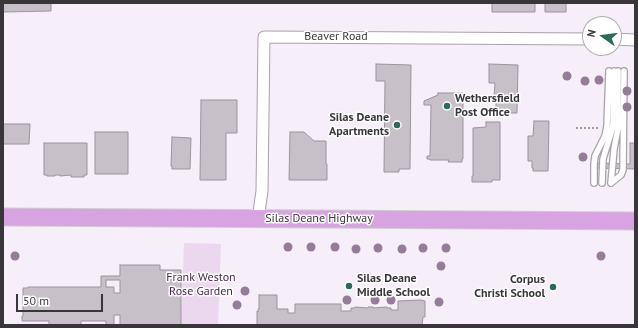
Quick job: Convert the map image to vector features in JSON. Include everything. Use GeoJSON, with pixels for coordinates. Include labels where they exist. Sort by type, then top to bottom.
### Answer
{"type":"FeatureCollection","features":[{"type":"Feature","properties":{"kind":"main road","name":"Silas Deane Highway"},"geometry":{"type":"LineString","coordinates":[[3,217],[635,222]]}},
{"type":"Feature","properties":{"kind":"street","name":"Beaver Road"},"geometry":{"type":"LineString","coordinates":[[258,219],[262,191],[264,37],[582,39]]}},
{"type":"Feature","properties":{"kind":"street"},"geometry":{"type":"LineString","coordinates":[[622,39],[635,40]]}},
{"type":"Feature","properties":{"kind":"lane"},"geometry":{"type":"LineString","coordinates":[[616,71],[623,170],[621,174],[611,183],[618,128],[616,71]]}},
{"type":"Feature","properties":{"kind":"lane"},"geometry":{"type":"LineString","coordinates":[[602,183],[603,160],[613,125],[616,71]]}},
{"type":"Feature","properties":{"kind":"lane"},"geometry":{"type":"LineString","coordinates":[[594,183],[595,156],[605,136],[607,128],[616,71]]}},
{"type":"Feature","properties":{"kind":"green space","name":"Frank Weston Rose Garden"},"geometry":{"type":"Polygon","coordinates":[[[184,243],[221,244],[218,325],[181,325],[184,243]]]}},
{"type":"Feature","properties":{"kind":"building"},"geometry":{"type":"Polygon","coordinates":[[[3,3],[51,3],[51,11],[3,12],[3,3]]]}},
{"type":"Feature","properties":{"kind":"building"},"geometry":{"type":"Polygon","coordinates":[[[492,3],[535,3],[535,12],[492,12],[492,3]]]}},
{"type":"Feature","properties":{"kind":"building"},"geometry":{"type":"Polygon","coordinates":[[[545,3],[566,3],[566,12],[545,12],[545,3]]]}},
{"type":"Feature","properties":{"kind":"building","name":"Silas Deane Apartments"},"geometry":{"type":"Polygon","coordinates":[[[376,64],[411,65],[410,169],[399,169],[399,172],[384,172],[385,81],[376,81],[376,64]]]}},
{"type":"Feature","properties":{"kind":"building"},"geometry":{"type":"Polygon","coordinates":[[[489,64],[518,65],[517,113],[496,113],[496,96],[494,96],[495,83],[489,83],[489,64]]]}},
{"type":"Feature","properties":{"kind":"building"},"geometry":{"type":"Polygon","coordinates":[[[438,93],[463,93],[462,162],[427,159],[427,156],[430,156],[431,105],[424,105],[424,101],[438,95],[438,93]]]}},
{"type":"Feature","properties":{"kind":"building"},"geometry":{"type":"Polygon","coordinates":[[[201,100],[237,100],[237,133],[226,133],[226,180],[200,180],[201,100]]]}},
{"type":"Feature","properties":{"kind":"building"},"geometry":{"type":"Polygon","coordinates":[[[534,121],[549,121],[548,171],[533,171],[532,161],[528,161],[528,136],[533,136],[534,121]]]}},
{"type":"Feature","properties":{"kind":"building"},"geometry":{"type":"Polygon","coordinates":[[[486,122],[500,122],[500,180],[492,180],[492,182],[472,182],[473,128],[486,127],[486,122]]]}},
{"type":"Feature","properties":{"kind":"building"},"geometry":{"type":"Polygon","coordinates":[[[3,124],[30,124],[29,144],[3,144],[3,124]]]}},
{"type":"Feature","properties":{"kind":"building"},"geometry":{"type":"Polygon","coordinates":[[[95,132],[128,132],[128,174],[95,174],[95,132]]]}},
{"type":"Feature","properties":{"kind":"building"},"geometry":{"type":"Polygon","coordinates":[[[290,132],[304,132],[314,141],[326,141],[327,180],[289,180],[290,132]]]}},
{"type":"Feature","properties":{"kind":"building"},"geometry":{"type":"Polygon","coordinates":[[[172,137],[191,138],[190,169],[172,169],[172,137]]]}},
{"type":"Feature","properties":{"kind":"building"},"geometry":{"type":"Polygon","coordinates":[[[44,143],[87,143],[87,175],[84,175],[84,177],[71,177],[71,175],[44,175],[44,143]]]}},
{"type":"Feature","properties":{"kind":"building"},"geometry":{"type":"Polygon","coordinates":[[[630,143],[635,143],[635,169],[595,168],[595,163],[630,164],[630,143]]]}},
{"type":"Feature","properties":{"kind":"building"},"geometry":{"type":"Polygon","coordinates":[[[120,265],[160,265],[160,270],[181,270],[181,325],[120,325],[120,315],[114,315],[114,325],[106,325],[106,321],[81,321],[81,325],[49,325],[49,321],[22,321],[23,288],[101,287],[101,276],[120,276],[120,265]],[[106,280],[106,287],[114,287],[114,293],[120,293],[120,280],[106,280]]]}},
{"type":"Feature","properties":{"kind":"building"},"geometry":{"type":"Polygon","coordinates":[[[259,295],[277,295],[277,309],[288,309],[288,313],[295,313],[295,304],[341,304],[341,311],[351,311],[351,308],[355,307],[387,307],[391,308],[391,310],[398,310],[398,301],[421,300],[425,301],[425,317],[423,317],[422,325],[257,325],[259,295]]]}},
{"type":"Feature","properties":{"kind":"place","name":"Wethersfield Post Office"},"geometry":{"type":"Point","coordinates":[447,106]}},
{"type":"Feature","properties":{"kind":"place","name":"Silas Deane Apartments"},"geometry":{"type":"Point","coordinates":[397,125]}},
{"type":"Feature","properties":{"kind":"place","name":"Silas Deane Middle School"},"geometry":{"type":"Point","coordinates":[349,286]}},
{"type":"Feature","properties":{"kind":"place","name":"Corpus Christi School"},"geometry":{"type":"Point","coordinates":[553,287]}}]}
